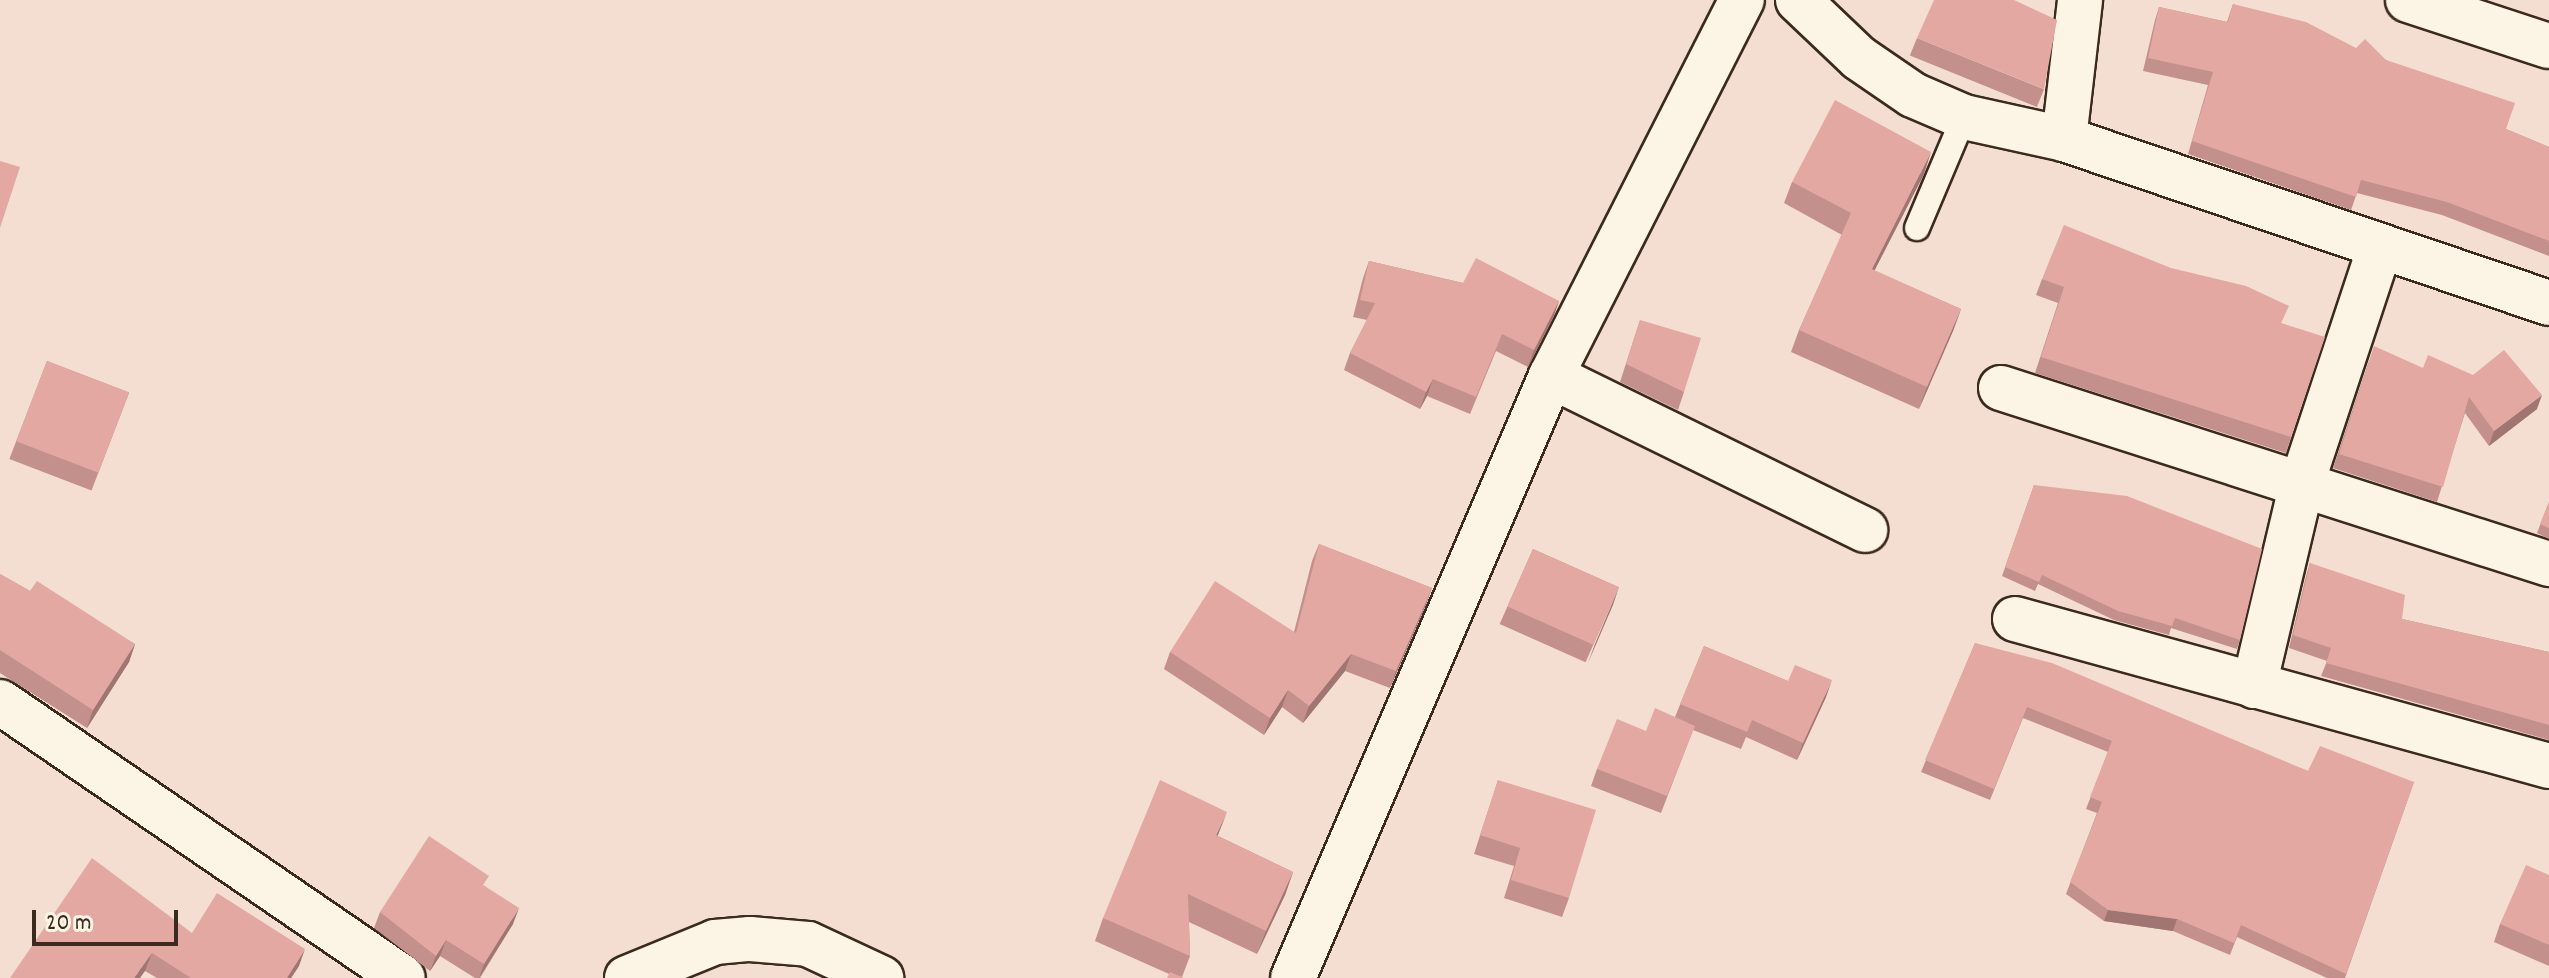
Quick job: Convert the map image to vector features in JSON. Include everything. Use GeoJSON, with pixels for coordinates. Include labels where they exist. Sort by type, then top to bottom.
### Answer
{"type":"FeatureCollection","features":[{"type":"Feature","properties":{"kind":"street"},"geometry":{"type":"LineString","coordinates":[[1293,978],[1551,376],[1742,0]]}},
{"type":"Feature","properties":{"kind":"street"},"geometry":{"type":"LineString","coordinates":[[1798,0],[1859,58],[1913,95],[1964,117],[2064,139],[2379,250],[2549,303]]}},
{"type":"Feature","properties":{"kind":"street"},"geometry":{"type":"LineString","coordinates":[[2064,139],[2080,0]]}},
{"type":"Feature","properties":{"kind":"street"},"geometry":{"type":"LineString","coordinates":[[2408,0],[2549,46]]}},
{"type":"Feature","properties":{"kind":"street"},"geometry":{"type":"LineString","coordinates":[[2254,686],[2302,483],[2379,250]]}},
{"type":"Feature","properties":{"kind":"street"},"geometry":{"type":"LineString","coordinates":[[1551,376],[1865,530]]}},
{"type":"Feature","properties":{"kind":"street"},"geometry":{"type":"LineString","coordinates":[[2001,388],[2549,564]]}},
{"type":"Feature","properties":{"kind":"street"},"geometry":{"type":"LineString","coordinates":[[2015,619],[2549,766]]}},
{"type":"Feature","properties":{"kind":"street"},"geometry":{"type":"LineString","coordinates":[[0,702],[403,978]]}},
{"type":"Feature","properties":{"kind":"street"},"geometry":{"type":"LineString","coordinates":[[627,978],[715,942],[750,939],[808,944],[881,978]]}},
{"type":"Feature","properties":{"kind":"lane"},"geometry":{"type":"LineString","coordinates":[[1917,228],[1964,117]]}},
{"type":"Feature","properties":{"kind":"building"},"geometry":{"type":"Polygon","coordinates":[[[1934,0],[2014,0],[2057,20],[2044,89],[1917,38],[1934,0]]]}},
{"type":"Feature","properties":{"kind":"building"},"geometry":{"type":"Polygon","coordinates":[[[2233,4],[2306,22],[2356,48],[2365,39],[2386,60],[2515,103],[2506,129],[2549,147],[2549,241],[2447,202],[2361,180],[2356,197],[2192,141],[2213,72],[2148,58],[2159,7],[2228,22],[2233,4]]]}},
{"type":"Feature","properties":{"kind":"building"},"geometry":{"type":"Polygon","coordinates":[[[1835,100],[1931,152],[1872,269],[1961,309],[1927,387],[1799,330],[1851,213],[1792,182],[1835,100]]]}},
{"type":"Feature","properties":{"kind":"building"},"geometry":{"type":"Polygon","coordinates":[[[0,161],[20,167],[0,228],[0,161]]]}},
{"type":"Feature","properties":{"kind":"building"},"geometry":{"type":"Polygon","coordinates":[[[2064,225],[2171,268],[2246,286],[2289,306],[2281,323],[2325,337],[2291,437],[2041,357],[2064,287],[2042,279],[2064,225]]]}},
{"type":"Feature","properties":{"kind":"building"},"geometry":{"type":"Polygon","coordinates":[[[1476,258],[1559,301],[1534,350],[1502,334],[1476,397],[1433,379],[1426,392],[1350,353],[1375,303],[1360,300],[1369,261],[1463,283],[1476,258]]]}},
{"type":"Feature","properties":{"kind":"building"},"geometry":{"type":"Polygon","coordinates":[[[1640,320],[1701,338],[1684,392],[1626,364],[1640,320]]]}},
{"type":"Feature","properties":{"kind":"building"},"geometry":{"type":"Polygon","coordinates":[[[2374,346],[2423,368],[2428,355],[2473,375],[2504,350],[2542,395],[2494,431],[2469,397],[2443,487],[2339,454],[2374,346]]]}},
{"type":"Feature","properties":{"kind":"building"},"geometry":{"type":"Polygon","coordinates":[[[47,361],[129,393],[98,473],[16,441],[47,361]]]}},
{"type":"Feature","properties":{"kind":"building"},"geometry":{"type":"Polygon","coordinates":[[[2034,485],[2127,496],[2262,549],[2240,640],[2175,618],[2172,626],[2118,611],[2042,575],[2039,582],[2005,567],[2034,485]]]}},
{"type":"Feature","properties":{"kind":"building"},"geometry":{"type":"Polygon","coordinates":[[[2549,502],[2549,528],[2540,524],[2549,502]]]}},
{"type":"Feature","properties":{"kind":"building"},"geometry":{"type":"Polygon","coordinates":[[[1319,544],[1432,588],[1396,671],[1351,654],[1309,706],[1288,690],[1270,718],[1170,652],[1215,581],[1296,633],[1319,544]]]}},
{"type":"Feature","properties":{"kind":"building"},"geometry":{"type":"Polygon","coordinates":[[[1533,549],[1619,587],[1593,645],[1507,607],[1533,549]]]}},
{"type":"Feature","properties":{"kind":"building"},"geometry":{"type":"Polygon","coordinates":[[[2310,563],[2405,595],[2402,619],[2549,652],[2549,725],[2326,663],[2331,648],[2293,635],[2310,563]]]}},
{"type":"Feature","properties":{"kind":"building"},"geometry":{"type":"Polygon","coordinates":[[[0,574],[30,591],[37,581],[135,644],[93,710],[0,650],[0,574]]]}},
{"type":"Feature","properties":{"kind":"building"},"geometry":{"type":"Polygon","coordinates":[[[1975,643],[2052,663],[2308,771],[2320,746],[2414,782],[2346,974],[2241,925],[2234,943],[2177,919],[2108,910],[2070,882],[2102,802],[2090,797],[2112,741],[2027,707],[1994,789],[1925,760],[1975,643]]]}},
{"type":"Feature","properties":{"kind":"building"},"geometry":{"type":"Polygon","coordinates":[[[1704,646],[1788,681],[1795,665],[1832,680],[1803,743],[1752,720],[1747,732],[1680,704],[1704,646]]]}},
{"type":"Feature","properties":{"kind":"building"},"geometry":{"type":"Polygon","coordinates":[[[1655,708],[1695,726],[1667,796],[1597,769],[1617,719],[1646,731],[1655,708]]]}},
{"type":"Feature","properties":{"kind":"building"},"geometry":{"type":"Polygon","coordinates":[[[1160,780],[1227,812],[1216,835],[1293,872],[1266,931],[1188,894],[1190,956],[1103,918],[1160,780]]]}},
{"type":"Feature","properties":{"kind":"building"},"geometry":{"type":"Polygon","coordinates":[[[1498,780],[1596,810],[1569,898],[1511,880],[1520,848],[1480,835],[1498,780]]]}},
{"type":"Feature","properties":{"kind":"building"},"geometry":{"type":"Polygon","coordinates":[[[429,836],[489,876],[483,885],[519,908],[484,964],[446,940],[436,956],[380,912],[429,836]]]}},
{"type":"Feature","properties":{"kind":"building"},"geometry":{"type":"Polygon","coordinates":[[[92,858],[192,933],[217,893],[305,949],[287,978],[191,978],[152,953],[134,978],[10,978],[92,858]]]}},
{"type":"Feature","properties":{"kind":"building"},"geometry":{"type":"Polygon","coordinates":[[[2526,865],[2549,875],[2549,945],[2500,924],[2526,865]]]}},
{"type":"Feature","properties":{"kind":"building"},"geometry":{"type":"Polygon","coordinates":[[[1170,972],[1184,978],[1167,978],[1170,972]]]}}]}
